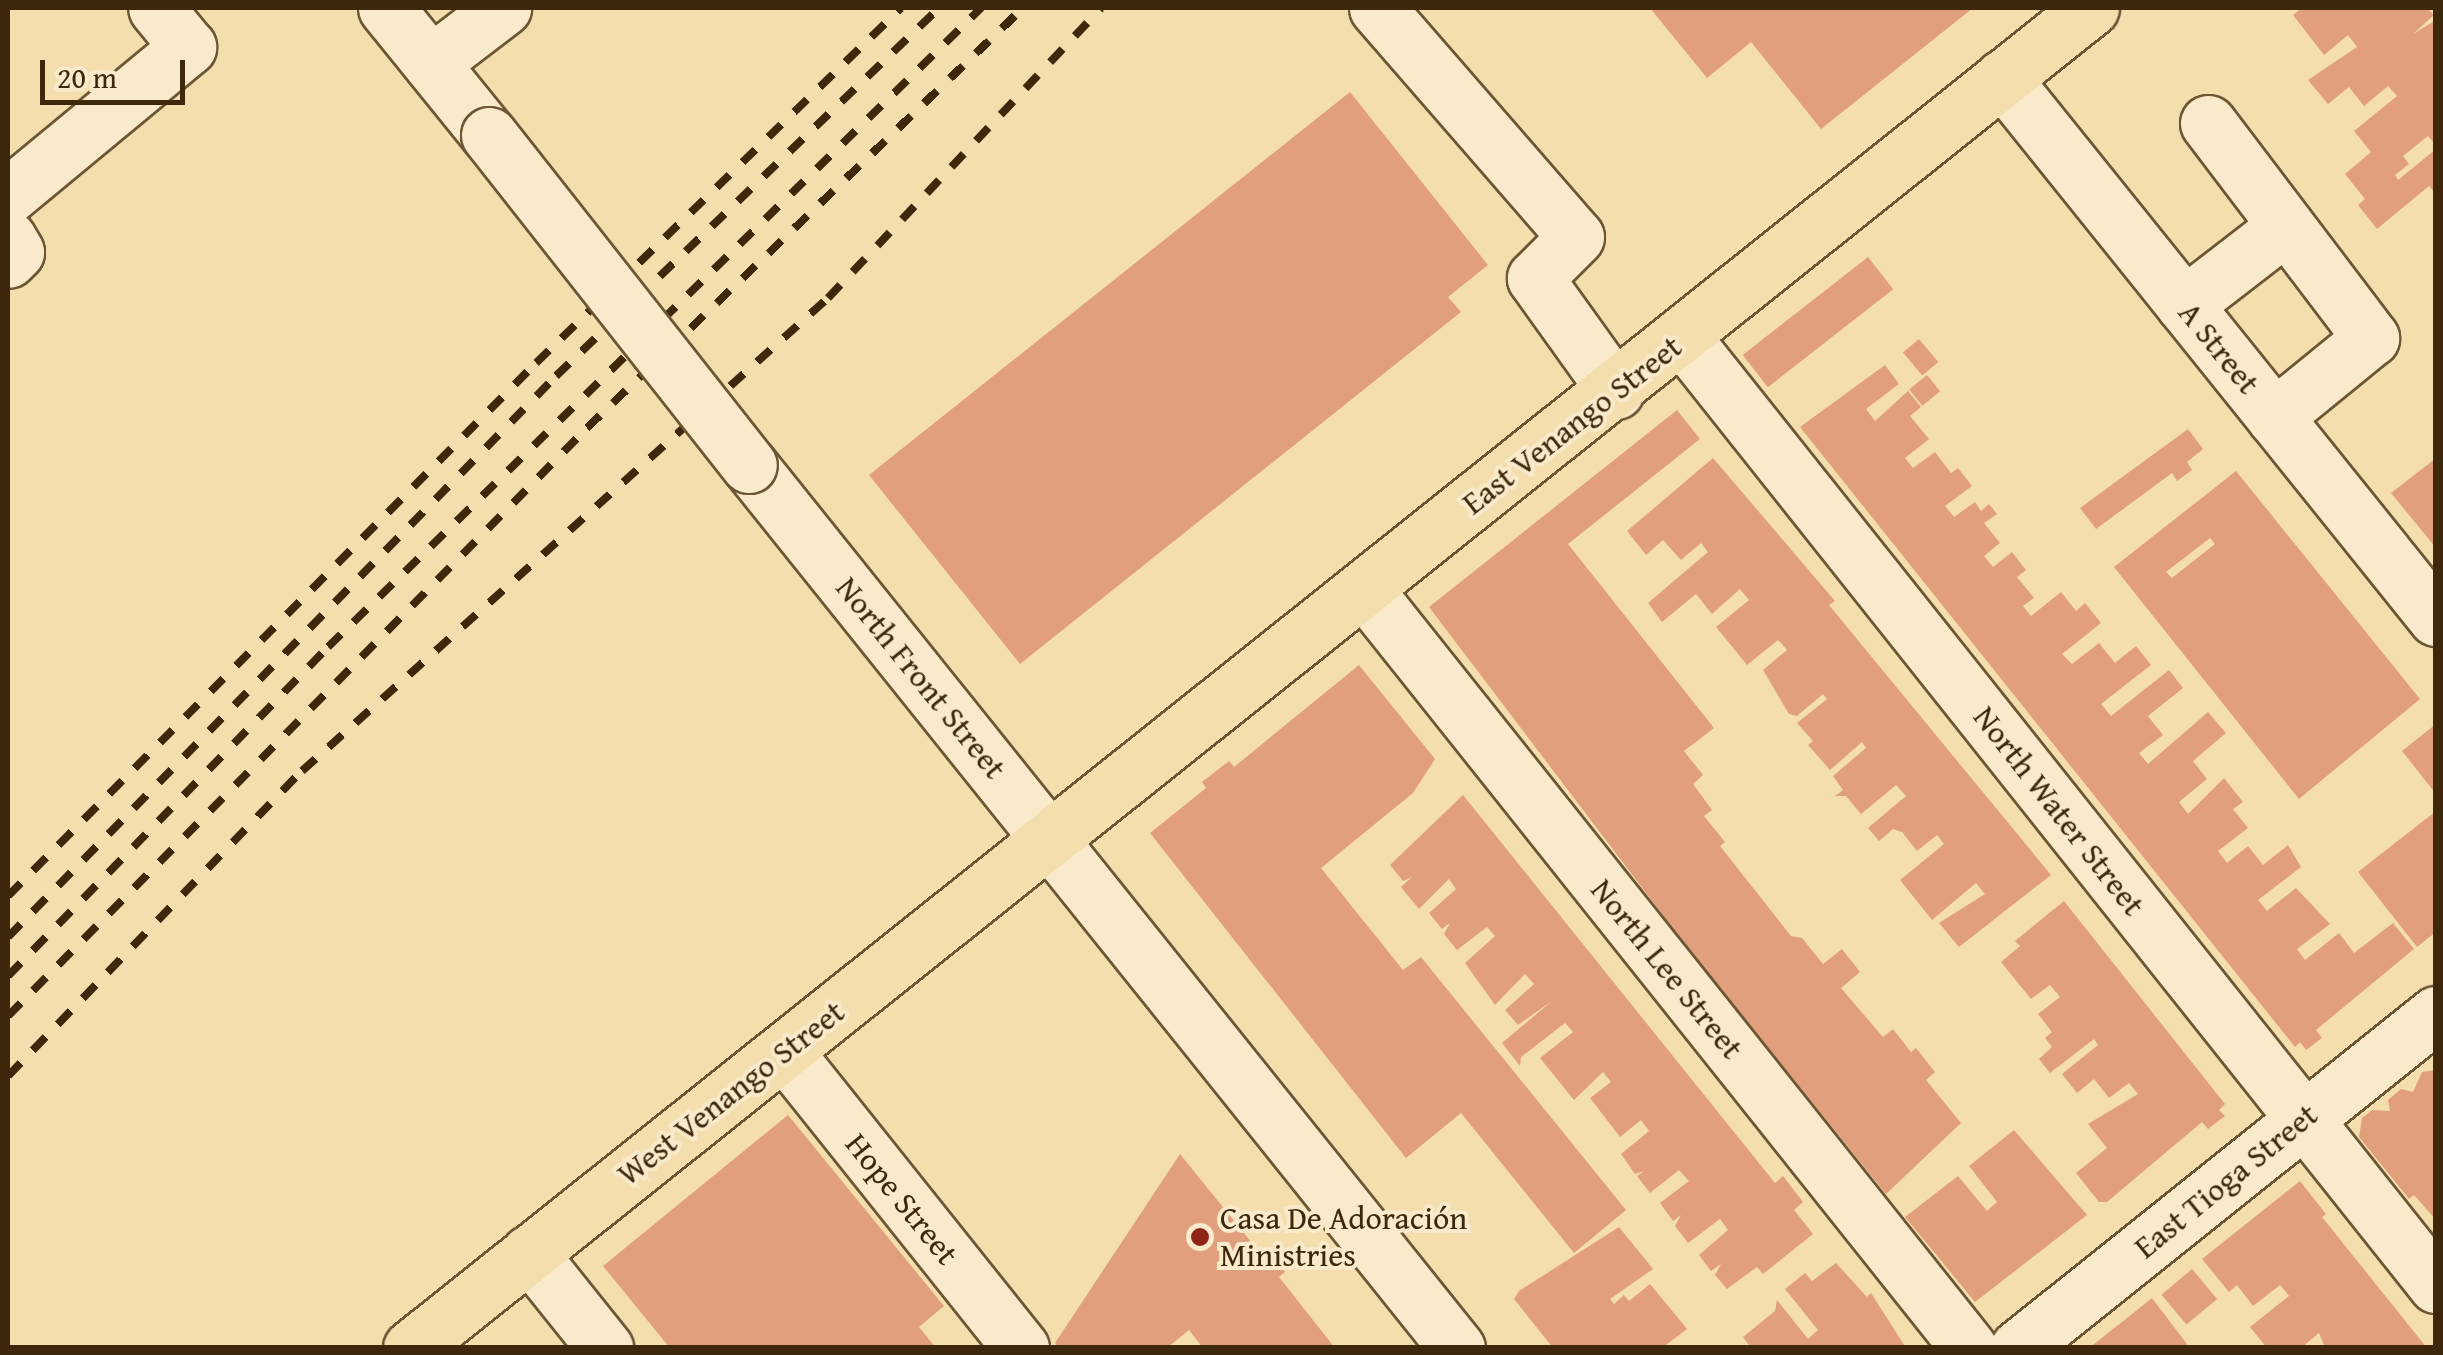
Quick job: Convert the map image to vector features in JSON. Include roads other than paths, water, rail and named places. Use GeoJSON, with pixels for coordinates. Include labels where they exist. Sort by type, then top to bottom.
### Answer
{"type":"FeatureCollection","features":[{"type":"Feature","properties":{"kind":"main road","name":"East Venango Street"},"geometry":{"type":"LineString","coordinates":[[1052,840],[2091,8]]}},
{"type":"Feature","properties":{"kind":"main road","name":"West Venango Street"},"geometry":{"type":"LineString","coordinates":[[411,1348],[1052,840]]}},
{"type":"Feature","properties":{"kind":"street"},"geometry":{"type":"LineString","coordinates":[[8,196],[188,47],[156,8]]}},
{"type":"Feature","properties":{"kind":"street"},"geometry":{"type":"LineString","coordinates":[[410,38],[460,8]]}},
{"type":"Feature","properties":{"kind":"street"},"geometry":{"type":"LineString","coordinates":[[410,38],[503,8]]}},
{"type":"Feature","properties":{"kind":"street"},"geometry":{"type":"LineString","coordinates":[[1377,8],[1576,236],[1535,278],[1616,391]]}},
{"type":"Feature","properties":{"kind":"street","name":"North Front Street"},"geometry":{"type":"LineString","coordinates":[[410,38],[1458,1348]]}},
{"type":"Feature","properties":{"kind":"street","name":"A Street"},"geometry":{"type":"LineString","coordinates":[[2002,78],[2436,618]]}},
{"type":"Feature","properties":{"kind":"street"},"geometry":{"type":"LineString","coordinates":[[2208,123],[2371,338],[2274,417]]}},
{"type":"Feature","properties":{"kind":"street"},"geometry":{"type":"LineString","coordinates":[[2184,304],[2286,227]]}},
{"type":"Feature","properties":{"kind":"street"},"geometry":{"type":"LineString","coordinates":[[8,238],[16,252],[8,260]]}},
{"type":"Feature","properties":{"kind":"street","name":"North Water Street"},"geometry":{"type":"LineString","coordinates":[[1683,338],[2436,1284]]}},
{"type":"Feature","properties":{"kind":"street","name":"North Lee Street"},"geometry":{"type":"LineString","coordinates":[[1365,590],[1969,1348]]}},
{"type":"Feature","properties":{"kind":"street","name":"East Tioga Street"},"geometry":{"type":"LineString","coordinates":[[2018,1348],[2436,1014]]}},
{"type":"Feature","properties":{"kind":"street","name":"Hope Street"},"geometry":{"type":"LineString","coordinates":[[784,1051],[1020,1348]]}},
{"type":"Feature","properties":{"kind":"street"},"geometry":{"type":"LineString","coordinates":[[529,1253],[604,1348]]}},
{"type":"Feature","properties":{"kind":"railway"},"geometry":{"type":"LineString","coordinates":[[8,896],[536,363],[901,8]]}},
{"type":"Feature","properties":{"kind":"railway"},"geometry":{"type":"LineString","coordinates":[[8,937],[556,376],[939,8]]}},
{"type":"Feature","properties":{"kind":"railway"},"geometry":{"type":"LineString","coordinates":[[8,976],[328,647],[981,8]]}},
{"type":"Feature","properties":{"kind":"railway"},"geometry":{"type":"LineString","coordinates":[[8,1016],[587,428],[1023,8]]}},
{"type":"Feature","properties":{"kind":"railway"},"geometry":{"type":"LineString","coordinates":[[8,1076],[302,771],[828,298],[1101,8]]}},
{"type":"Feature","properties":{"kind":"place","name":"Casa De Adoración Ministries"},"geometry":{"type":"Point","coordinates":[1200,1237]}}]}
